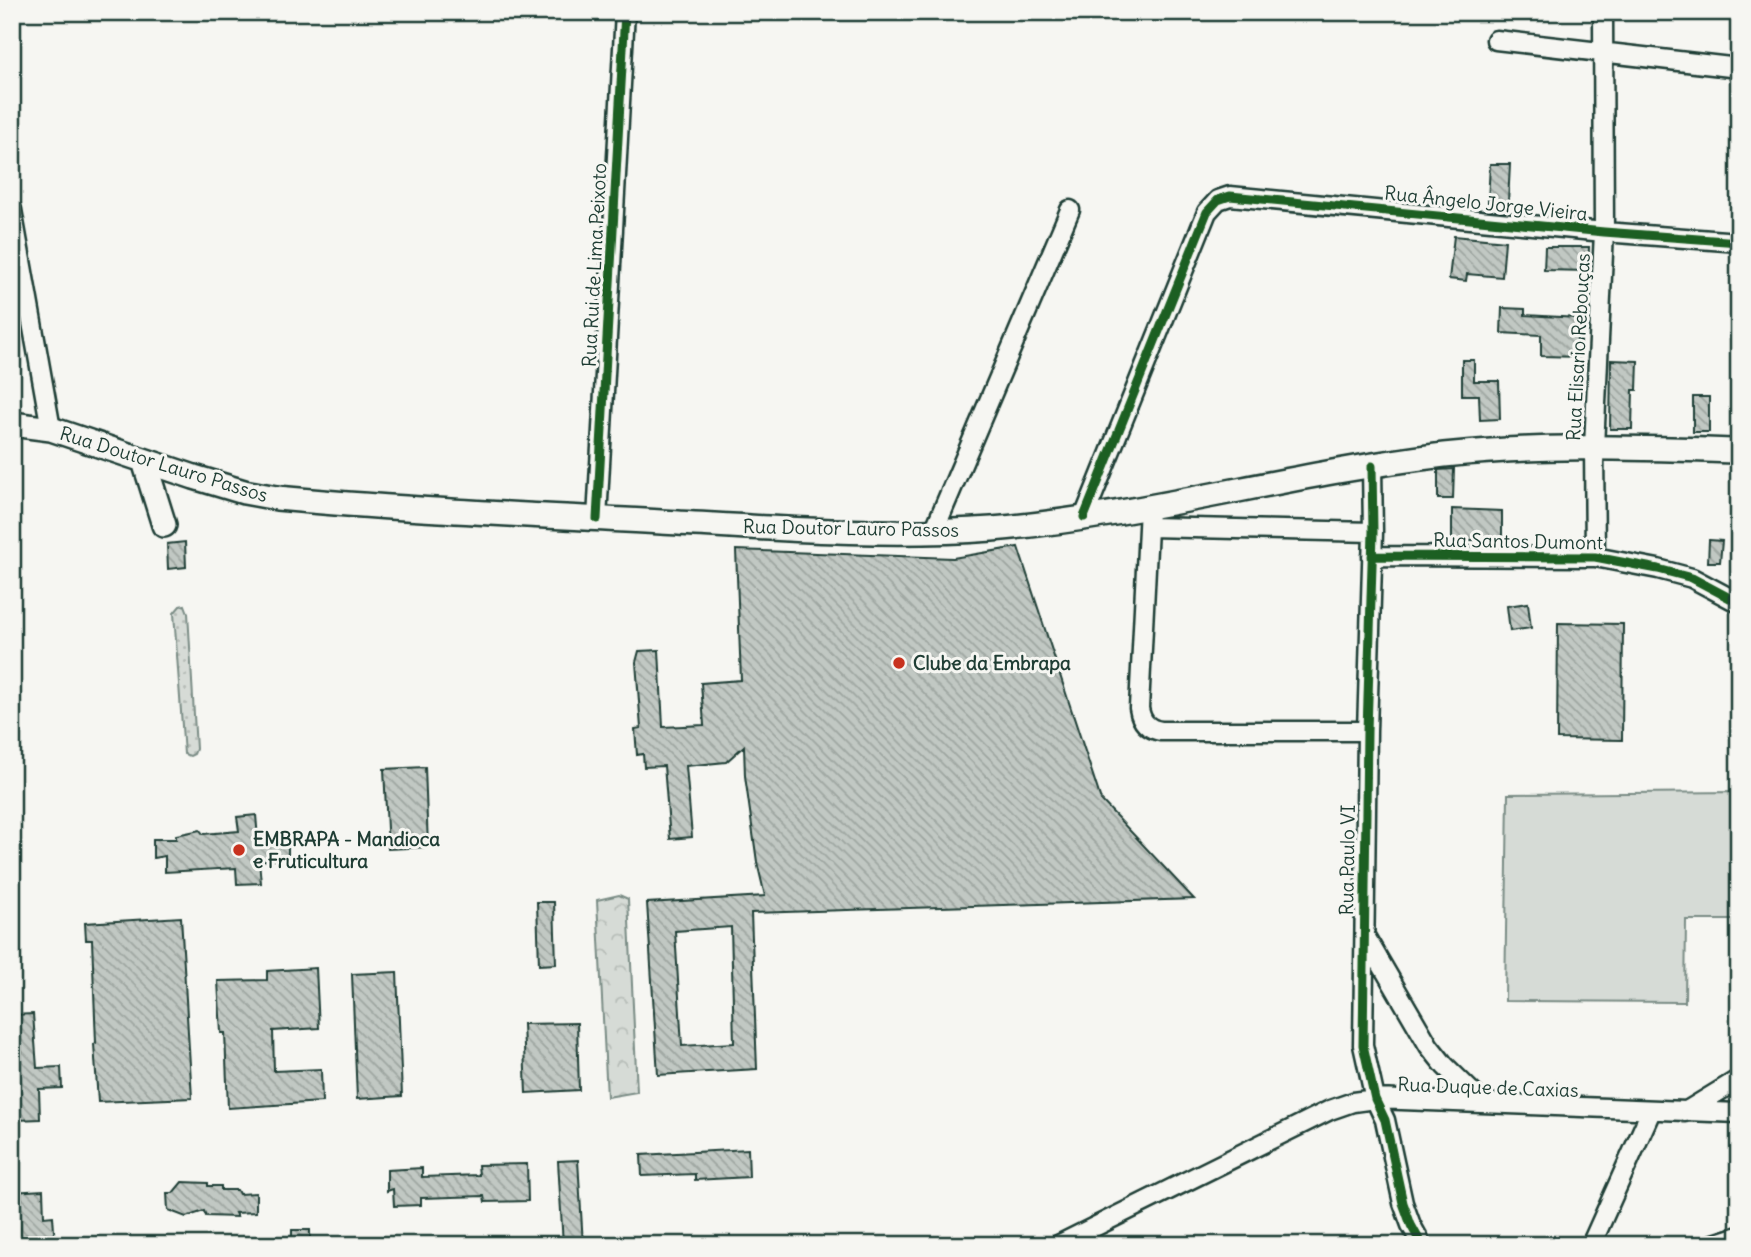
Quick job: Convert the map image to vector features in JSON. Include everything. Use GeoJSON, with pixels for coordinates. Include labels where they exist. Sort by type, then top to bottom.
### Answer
{"type":"FeatureCollection","features":[{"type":"Feature","properties":{"kind":"main road","name":"Rua Doutor Lauro Passos"},"geometry":{"type":"LineString","coordinates":[[12,424],[51,429],[244,492],[277,498],[744,527],[933,533],[1084,517],[1149,517],[1372,466],[1442,455],[1511,449],[1594,447],[1739,451]]}},
{"type":"Feature","properties":{"kind":"main road"},"geometry":{"type":"LineString","coordinates":[[144,461],[164,525]]}},
{"type":"Feature","properties":{"kind":"street","name":"Rua Rui de Lima Peixoto"},"geometry":{"type":"LineString","coordinates":[[597,519],[625,12]]}},
{"type":"Feature","properties":{"kind":"street","name":"Rua Elisario Rebouças"},"geometry":{"type":"LineString","coordinates":[[1595,557],[1594,447],[1604,232],[1603,12]]}},
{"type":"Feature","properties":{"kind":"street"},"geometry":{"type":"LineString","coordinates":[[1496,40],[1739,68]]}},
{"type":"Feature","properties":{"kind":"street","name":"Rua Ângelo Jorge Vieira"},"geometry":{"type":"LineString","coordinates":[[1084,517],[1208,212],[1218,200],[1230,195],[1604,232],[1739,242]]}},
{"type":"Feature","properties":{"kind":"street"},"geometry":{"type":"LineString","coordinates":[[933,533],[1070,210]]}},
{"type":"Feature","properties":{"kind":"street"},"geometry":{"type":"LineString","coordinates":[[13,219],[51,429]]}},
{"type":"Feature","properties":{"kind":"street","name":"Rua Paulo VI"},"geometry":{"type":"LineString","coordinates":[[1372,466],[1363,1045],[1375,1099],[1385,1121],[1403,1203],[1422,1245]]}},
{"type":"Feature","properties":{"kind":"street"},"geometry":{"type":"LineString","coordinates":[[1367,731],[1161,732],[1151,729],[1144,722],[1139,708],[1149,517],[1373,533]]}},
{"type":"Feature","properties":{"kind":"street","name":"Rua Santos Dumont"},"geometry":{"type":"LineString","coordinates":[[1372,556],[1595,557],[1692,578],[1739,603]]}},
{"type":"Feature","properties":{"kind":"street","name":"Rua Paulo VI"},"geometry":{"type":"LineString","coordinates":[[1364,933],[1429,1046],[1445,1066],[1483,1103]]}},
{"type":"Feature","properties":{"kind":"street"},"geometry":{"type":"LineString","coordinates":[[1684,1112],[1739,1079]]}},
{"type":"Feature","properties":{"kind":"street","name":"Rua Duque de Caxias"},"geometry":{"type":"LineString","coordinates":[[1058,1245],[1330,1110],[1353,1102],[1375,1099],[1739,1114]]}},
{"type":"Feature","properties":{"kind":"street"},"geometry":{"type":"LineString","coordinates":[[1591,1245],[1651,1111]]}},
{"type":"Feature","properties":{"kind":"street"},"geometry":{"type":"LineString","coordinates":[[1712,1245],[1739,1236]]}},
{"type":"Feature","properties":{"kind":"green space"},"geometry":{"type":"Polygon","coordinates":[[[185,605],[188,613],[196,749],[190,756],[184,754],[174,613],[180,606],[185,605]]]}},
{"type":"Feature","properties":{"kind":"green space"},"geometry":{"type":"Polygon","coordinates":[[[1739,792],[1739,920],[1686,920],[1685,1002],[1505,1001],[1508,794],[1739,792]]]}},
{"type":"Feature","properties":{"kind":"green space"},"geometry":{"type":"Polygon","coordinates":[[[619,895],[628,899],[637,1092],[607,1097],[597,900],[619,895]]]}},
{"type":"Feature","properties":{"kind":"building"},"geometry":{"type":"Polygon","coordinates":[[[1490,164],[1510,164],[1508,203],[1488,202],[1490,164]]]}},
{"type":"Feature","properties":{"kind":"building"},"geometry":{"type":"Polygon","coordinates":[[[1454,236],[1505,241],[1502,277],[1467,274],[1466,281],[1449,279],[1454,236]]]}},
{"type":"Feature","properties":{"kind":"building"},"geometry":{"type":"Polygon","coordinates":[[[1545,247],[1589,247],[1588,271],[1544,270],[1545,247]]]}},
{"type":"Feature","properties":{"kind":"building"},"geometry":{"type":"Polygon","coordinates":[[[1502,308],[1525,309],[1525,315],[1578,318],[1577,341],[1581,341],[1580,357],[1541,356],[1541,335],[1501,333],[1502,308]]]}},
{"type":"Feature","properties":{"kind":"building"},"geometry":{"type":"Polygon","coordinates":[[[1462,360],[1474,360],[1474,381],[1499,381],[1500,419],[1480,420],[1479,395],[1462,395],[1462,360]]]}},
{"type":"Feature","properties":{"kind":"building"},"geometry":{"type":"Polygon","coordinates":[[[1611,360],[1638,361],[1637,390],[1633,390],[1632,429],[1610,429],[1611,360]]]}},
{"type":"Feature","properties":{"kind":"building"},"geometry":{"type":"Polygon","coordinates":[[[1693,397],[1709,397],[1709,432],[1693,432],[1693,397]]]}},
{"type":"Feature","properties":{"kind":"building"},"geometry":{"type":"Polygon","coordinates":[[[1454,469],[1453,499],[1438,499],[1438,470],[1454,469]]]}},
{"type":"Feature","properties":{"kind":"building"},"geometry":{"type":"Polygon","coordinates":[[[1452,509],[1502,511],[1502,540],[1452,540],[1452,509]]]}},
{"type":"Feature","properties":{"kind":"building"},"geometry":{"type":"Polygon","coordinates":[[[1709,540],[1722,541],[1720,562],[1708,562],[1709,540]]]}},
{"type":"Feature","properties":{"kind":"building"},"geometry":{"type":"Polygon","coordinates":[[[185,542],[186,567],[168,569],[167,544],[185,542]]]}},
{"type":"Feature","properties":{"kind":"building","name":"Clube da Embrapa"},"geometry":{"type":"Polygon","coordinates":[[[1018,547],[1101,800],[1194,899],[751,913],[757,1069],[658,1075],[647,903],[765,896],[757,862],[745,776],[744,746],[726,762],[686,766],[692,837],[670,839],[664,766],[644,767],[643,754],[637,755],[635,729],[641,728],[636,662],[639,651],[659,650],[663,727],[704,725],[701,683],[741,680],[736,550],[953,558],[1018,547]],[[731,927],[675,931],[682,1046],[734,1043],[731,927]]]}},
{"type":"Feature","properties":{"kind":"building"},"geometry":{"type":"Polygon","coordinates":[[[1528,603],[1531,628],[1510,631],[1507,606],[1528,603]]]}},
{"type":"Feature","properties":{"kind":"building"},"geometry":{"type":"Polygon","coordinates":[[[1558,623],[1623,624],[1622,740],[1557,739],[1558,623]]]}},
{"type":"Feature","properties":{"kind":"building"},"geometry":{"type":"Polygon","coordinates":[[[425,767],[428,847],[388,849],[384,769],[425,767]]]}},
{"type":"Feature","properties":{"kind":"building"},"geometry":{"type":"Polygon","coordinates":[[[256,815],[258,839],[288,837],[288,859],[259,861],[261,883],[237,884],[236,868],[165,872],[165,856],[153,858],[153,839],[176,839],[176,835],[200,830],[203,834],[239,831],[237,817],[256,815]]]}},
{"type":"Feature","properties":{"kind":"building"},"geometry":{"type":"Polygon","coordinates":[[[537,902],[554,902],[556,964],[539,965],[537,902]]]}},
{"type":"Feature","properties":{"kind":"building"},"geometry":{"type":"Polygon","coordinates":[[[181,917],[192,1098],[98,1102],[92,940],[86,940],[85,923],[181,917]]]}},
{"type":"Feature","properties":{"kind":"building"},"geometry":{"type":"Polygon","coordinates":[[[316,968],[319,1028],[273,1031],[274,1071],[321,1069],[322,1102],[228,1108],[225,1033],[221,1033],[218,981],[267,980],[267,971],[316,968]]]}},
{"type":"Feature","properties":{"kind":"building"},"geometry":{"type":"Polygon","coordinates":[[[397,972],[402,1096],[357,1099],[352,974],[397,972]]]}},
{"type":"Feature","properties":{"kind":"building"},"geometry":{"type":"Polygon","coordinates":[[[33,1014],[37,1068],[61,1067],[62,1088],[39,1089],[40,1119],[17,1120],[12,1015],[33,1014]]]}},
{"type":"Feature","properties":{"kind":"building"},"geometry":{"type":"Polygon","coordinates":[[[577,1023],[579,1090],[526,1093],[523,1024],[577,1023]]]}},
{"type":"Feature","properties":{"kind":"building"},"geometry":{"type":"Polygon","coordinates":[[[748,1149],[749,1177],[695,1180],[695,1174],[642,1176],[641,1155],[748,1149]]]}},
{"type":"Feature","properties":{"kind":"building"},"geometry":{"type":"Polygon","coordinates":[[[578,1160],[583,1245],[563,1245],[558,1161],[578,1160]]]}},
{"type":"Feature","properties":{"kind":"building"},"geometry":{"type":"Polygon","coordinates":[[[527,1164],[528,1201],[485,1202],[484,1196],[421,1198],[421,1205],[394,1206],[393,1189],[387,1191],[387,1170],[422,1168],[422,1177],[479,1175],[478,1165],[527,1164]]]}},
{"type":"Feature","properties":{"kind":"building"},"geometry":{"type":"Polygon","coordinates":[[[182,1182],[208,1183],[208,1186],[221,1186],[221,1190],[237,1190],[239,1194],[256,1193],[256,1212],[235,1213],[237,1217],[206,1216],[204,1211],[186,1217],[168,1210],[167,1193],[173,1193],[182,1182]]]}},
{"type":"Feature","properties":{"kind":"building"},"geometry":{"type":"Polygon","coordinates":[[[43,1190],[44,1217],[53,1216],[55,1245],[12,1245],[12,1192],[43,1190]]]}},
{"type":"Feature","properties":{"kind":"building"},"geometry":{"type":"Polygon","coordinates":[[[292,1230],[310,1230],[310,1245],[292,1245],[292,1230]]]}},
{"type":"Feature","properties":{"kind":"cycle path"},"geometry":{"type":"LineString","coordinates":[[597,519],[625,12]]}},
{"type":"Feature","properties":{"kind":"cycle path"},"geometry":{"type":"LineString","coordinates":[[1084,517],[1207,212],[1218,200],[1230,196],[1604,232],[1739,242]]}},
{"type":"Feature","properties":{"kind":"cycle path"},"geometry":{"type":"LineString","coordinates":[[1372,466],[1363,1045],[1375,1099],[1385,1120],[1403,1203],[1422,1245]]}},
{"type":"Feature","properties":{"kind":"cycle path"},"geometry":{"type":"LineString","coordinates":[[1372,556],[1595,557],[1692,578],[1739,603]]}},
{"type":"Feature","properties":{"kind":"place","name":"Clube da Embrapa"},"geometry":{"type":"Point","coordinates":[899,663]}},
{"type":"Feature","properties":{"kind":"place","name":"EMBRAPA - Mandioca e Fruticultura"},"geometry":{"type":"Point","coordinates":[239,850]}}]}
